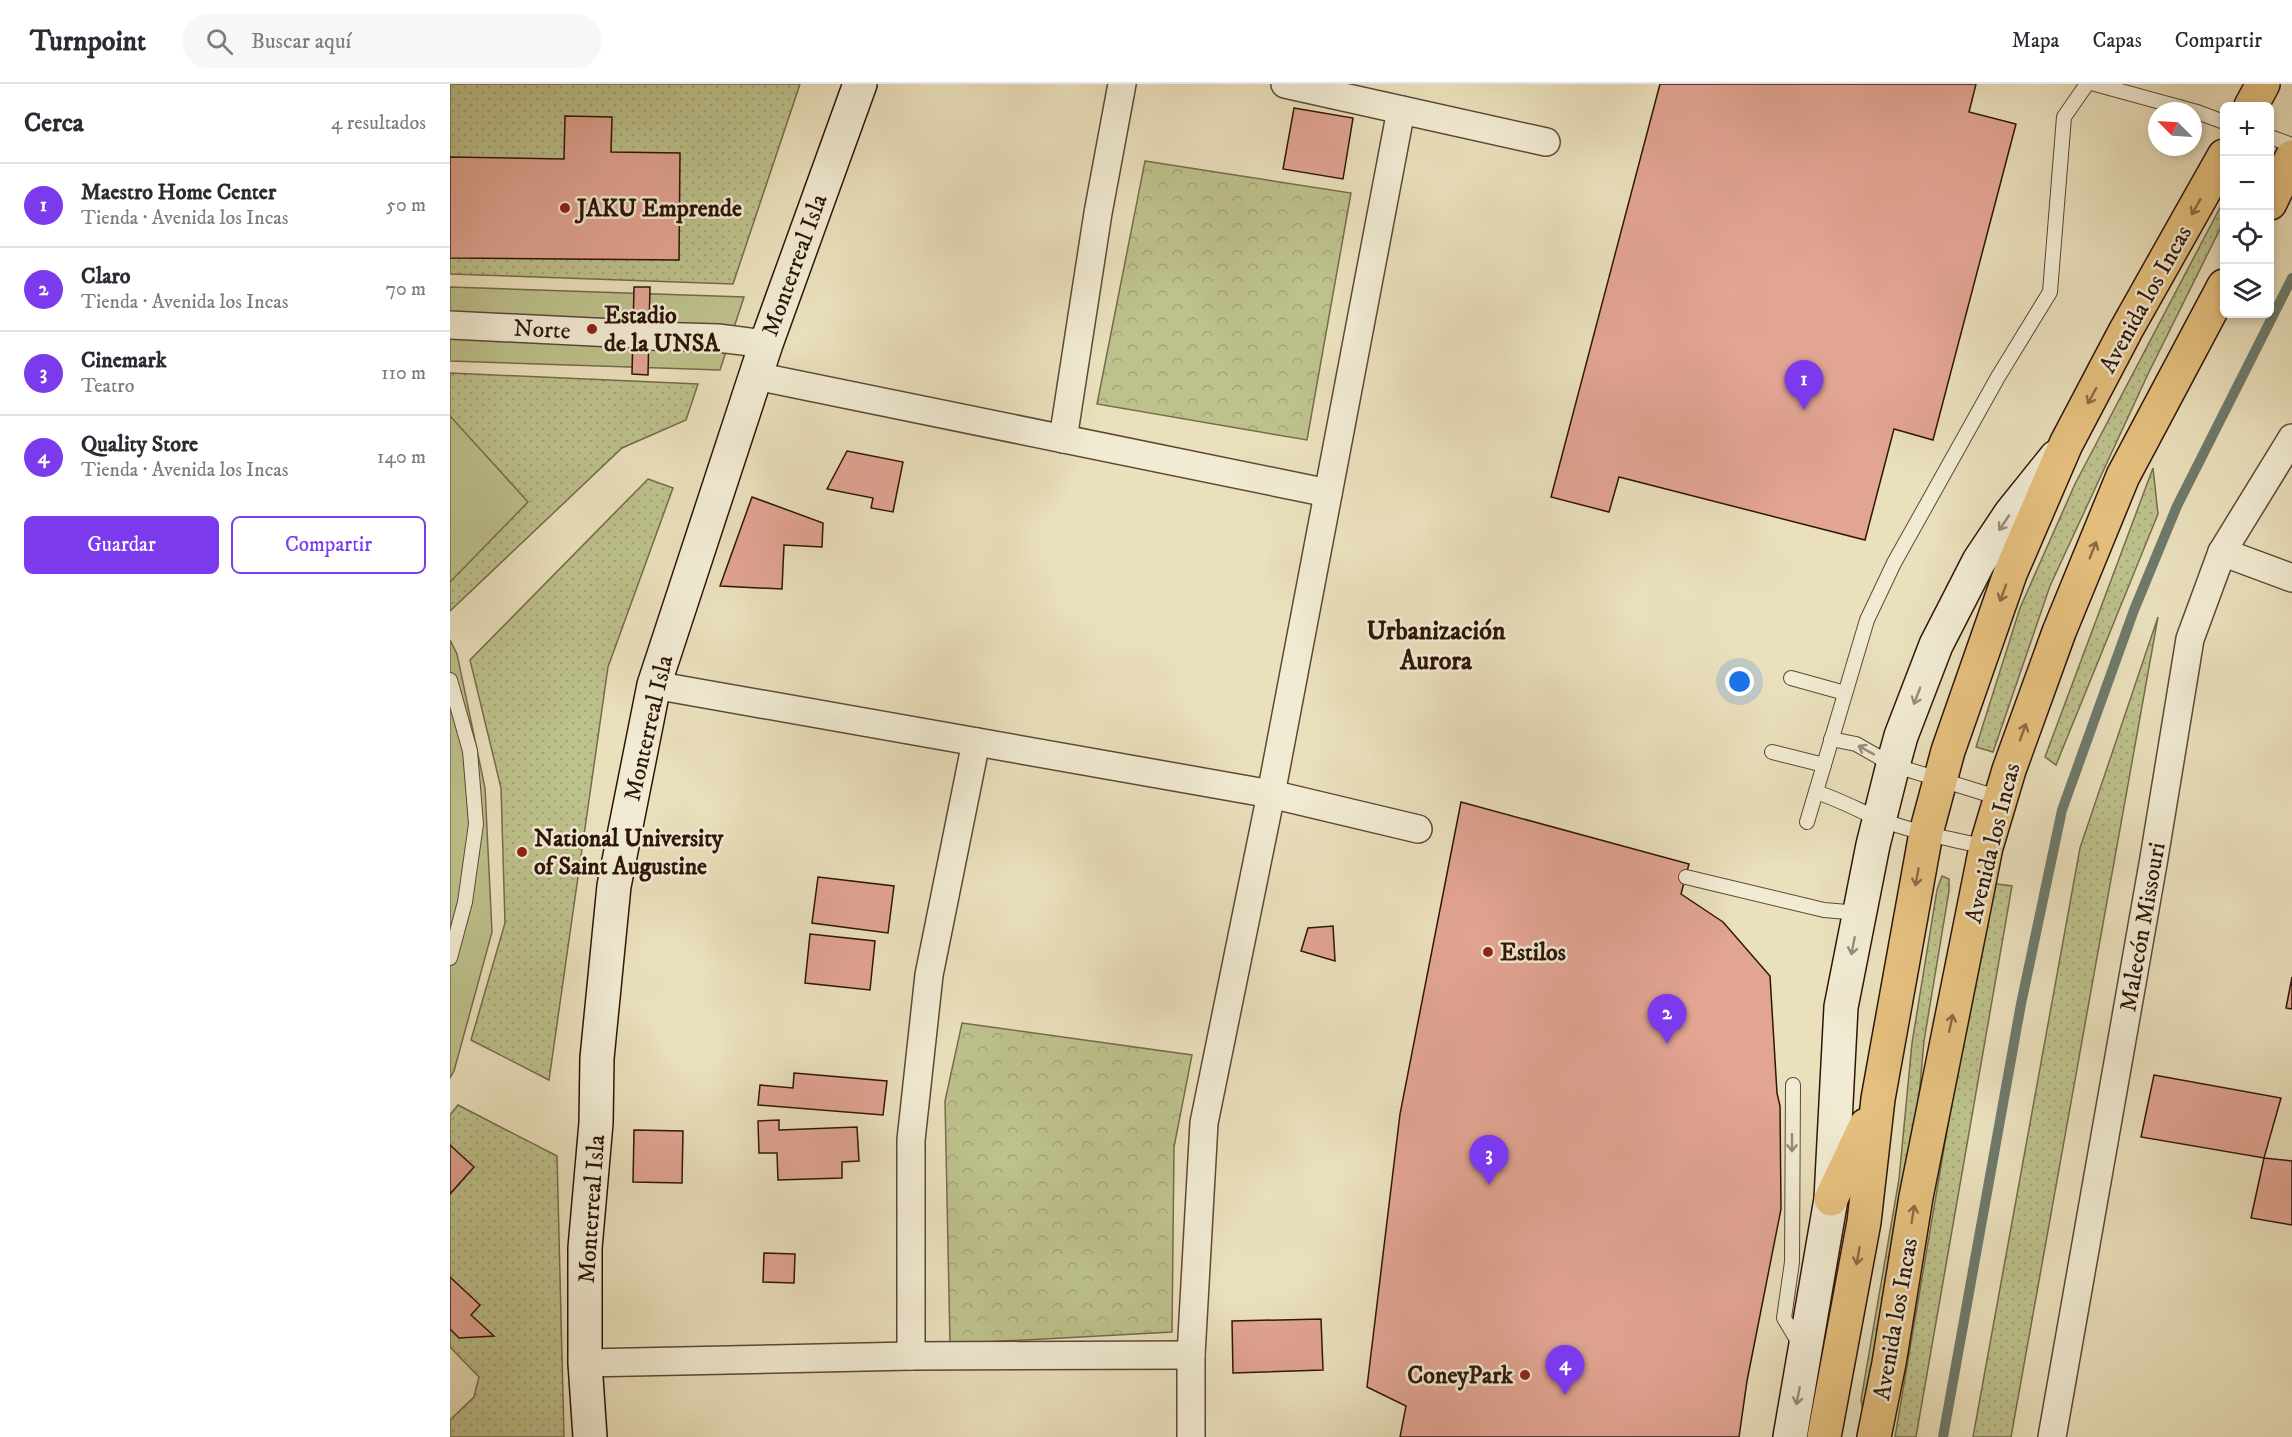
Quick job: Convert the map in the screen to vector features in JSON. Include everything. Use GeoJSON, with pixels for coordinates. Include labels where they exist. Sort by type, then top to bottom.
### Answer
{"type":"FeatureCollection","features":[{"type":"Feature","properties":{"kind":"main road"},"geometry":{"type":"LineString","coordinates":[[2253,102],[2263,84]]}},
{"type":"Feature","properties":{"kind":"main road"},"geometry":{"type":"LineString","coordinates":[[2274,195],[2292,157]]}},
{"type":"Feature","properties":{"kind":"main road","name":"Avenida los Incas"},"geometry":{"type":"LineString","coordinates":[[1824,1437],[1864,1222],[1878,1098],[1926,833],[1939,779],[2010,574],[2066,444],[2126,330],[2220,163]]}},
{"type":"Feature","properties":{"kind":"main road","name":"Avenida los Incas"},"geometry":{"type":"LineString","coordinates":[[1874,1437],[1889,1363],[1916,1197],[1986,847],[2000,798],[2059,632],[2123,476],[2220,294]]}},
{"type":"Feature","properties":{"kind":"main road"},"geometry":{"type":"LineString","coordinates":[[1831,1199],[1878,1098]]}},
{"type":"Feature","properties":{"kind":"street","name":"Monterreal Isla"},"geometry":{"type":"LineString","coordinates":[[590,1437],[585,1363],[585,1248],[596,1123],[597,1058],[612,898],[654,685],[766,344],[860,84]]}},
{"type":"Feature","properties":{"kind":"street"},"geometry":{"type":"LineString","coordinates":[[1063,439],[1098,213],[1122,84]]}},
{"type":"Feature","properties":{"kind":"street"},"geometry":{"type":"LineString","coordinates":[[1285,84],[1546,142]]}},
{"type":"Feature","properties":{"kind":"street"},"geometry":{"type":"LineString","coordinates":[[1191,1437],[1191,1355],[1204,1123],[1271,794],[1401,110]]}},
{"type":"Feature","properties":{"kind":"street","name":"Norte"},"geometry":{"type":"LineString","coordinates":[[450,325],[718,338],[766,344]]}},
{"type":"Feature","properties":{"kind":"street"},"geometry":{"type":"LineString","coordinates":[[756,376],[1328,493]]}},
{"type":"Feature","properties":{"kind":"street","name":"Malecón Missouri"},"geometry":{"type":"LineString","coordinates":[[2052,1437],[2154,858],[2190,639],[2222,552],[2292,438]]}},
{"type":"Feature","properties":{"kind":"street","name":"Avenida los Incas"},"geometry":{"type":"LineString","coordinates":[[1790,1437],[1831,1199],[1841,1007],[1879,819],[1901,736],[1936,645],[1979,561],[2011,513],[2066,444]]}},
{"type":"Feature","properties":{"kind":"street"},"geometry":{"type":"LineString","coordinates":[[2222,552],[2292,578]]}},
{"type":"Feature","properties":{"kind":"street"},"geometry":{"type":"LineString","coordinates":[[654,685],[1271,794],[1418,829]]}},
{"type":"Feature","properties":{"kind":"street"},"geometry":{"type":"LineString","coordinates":[[911,1356],[911,1140],[929,975],[975,742]]}},
{"type":"Feature","properties":{"kind":"street"},"geometry":{"type":"LineString","coordinates":[[585,1363],[911,1356],[1191,1355]]}},
{"type":"Feature","properties":{"kind":"lane"},"geometry":{"type":"LineString","coordinates":[[1807,822],[1867,620],[1894,563],[1998,377],[2049,292],[2064,117],[2087,84]]}},
{"type":"Feature","properties":{"kind":"lane"},"geometry":{"type":"LineString","coordinates":[[2095,84],[2220,121]]}},
{"type":"Feature","properties":{"kind":"lane"},"geometry":{"type":"LineString","coordinates":[[2274,138],[2292,145]]}},
{"type":"Feature","properties":{"kind":"lane"},"geometry":{"type":"LineString","coordinates":[[1791,678],[1845,693]]}},
{"type":"Feature","properties":{"kind":"lane"},"geometry":{"type":"LineString","coordinates":[[450,680],[470,751],[476,824],[465,902],[450,958]]}},
{"type":"Feature","properties":{"kind":"lane"},"geometry":{"type":"LineString","coordinates":[[1831,738],[1856,744],[1893,765],[2000,798]]}},
{"type":"Feature","properties":{"kind":"lane"},"geometry":{"type":"LineString","coordinates":[[1772,752],[1824,765]]}},
{"type":"Feature","properties":{"kind":"lane"},"geometry":{"type":"LineString","coordinates":[[1816,792],[1838,799],[1879,819],[1986,847]]}},
{"type":"Feature","properties":{"kind":"lane"},"geometry":{"type":"LineString","coordinates":[[1686,877],[1824,910],[1859,913]]}},
{"type":"Feature","properties":{"kind":"lane"},"geometry":{"type":"LineString","coordinates":[[1793,1085],[1792,1262],[1784,1318],[1806,1354]]}},
{"type":"Feature","properties":{"kind":"green space"},"geometry":{"type":"Polygon","coordinates":[[[450,84],[800,84],[733,284],[450,274],[450,84]]]}},
{"type":"Feature","properties":{"kind":"green space"},"geometry":{"type":"Polygon","coordinates":[[[1145,161],[1351,193],[1307,440],[1097,404],[1145,161]]]}},
{"type":"Feature","properties":{"kind":"green space"},"geometry":{"type":"Polygon","coordinates":[[[2220,208],[2220,229],[2148,374],[2050,586],[1993,752],[1976,747],[2020,608],[2075,484],[2220,208]]]}},
{"type":"Feature","properties":{"kind":"green space","name":"Estadio de la UNSA"},"geometry":{"type":"Polygon","coordinates":[[[450,287],[744,297],[720,370],[450,361],[450,287]]]}},
{"type":"Feature","properties":{"kind":"green space"},"geometry":{"type":"Polygon","coordinates":[[[450,373],[698,384],[686,420],[622,448],[450,611],[450,373]]]}},
{"type":"Feature","properties":{"kind":"green space"},"geometry":{"type":"Polygon","coordinates":[[[450,416],[528,502],[450,582],[450,416]]]}},
{"type":"Feature","properties":{"kind":"green space"},"geometry":{"type":"Polygon","coordinates":[[[2153,468],[2158,514],[2056,765],[2045,757],[2153,468]]]}},
{"type":"Feature","properties":{"kind":"green space"},"geometry":{"type":"Polygon","coordinates":[[[648,479],[673,488],[608,667],[549,1080],[471,1040],[505,923],[501,788],[470,660],[648,479]]]}},
{"type":"Feature","properties":{"kind":"green space"},"geometry":{"type":"Polygon","coordinates":[[[2158,617],[2011,1437],[1973,1437],[2080,848],[2158,617]]]}},
{"type":"Feature","properties":{"kind":"green space"},"geometry":{"type":"Polygon","coordinates":[[[450,640],[457,654],[485,788],[492,932],[454,1071],[450,1078],[450,640]]]}},
{"type":"Feature","properties":{"kind":"green space"},"geometry":{"type":"Polygon","coordinates":[[[1942,876],[1949,879],[1949,891],[1924,1041],[1915,1141],[1865,1422],[1861,1400],[1899,1179],[1912,1043],[1937,890],[1942,876]]]}},
{"type":"Feature","properties":{"kind":"green space"},"geometry":{"type":"Polygon","coordinates":[[[1989,883],[2012,886],[1916,1437],[1895,1437],[1989,883]]]}},
{"type":"Feature","properties":{"kind":"green space"},"geometry":{"type":"Polygon","coordinates":[[[962,1023],[1192,1055],[1174,1147],[1172,1332],[950,1344],[945,1101],[962,1023]]]}},
{"type":"Feature","properties":{"kind":"green space"},"geometry":{"type":"Polygon","coordinates":[[[458,1105],[557,1156],[564,1437],[450,1437],[450,1420],[474,1397],[479,1377],[450,1347],[450,1115],[458,1105]]]}},
{"type":"Feature","properties":{"kind":"building"},"geometry":{"type":"Polygon","coordinates":[[[1660,84],[1976,84],[1969,112],[2016,124],[1933,440],[1894,429],[1865,540],[1619,477],[1609,512],[1551,497],[1660,84]]]}},
{"type":"Feature","properties":{"kind":"building"},"geometry":{"type":"Polygon","coordinates":[[[1294,108],[1353,118],[1343,179],[1283,169],[1294,108]]]}},
{"type":"Feature","properties":{"kind":"building","name":"JAKU Emprende"},"geometry":{"type":"Polygon","coordinates":[[[565,116],[612,117],[611,152],[680,153],[679,260],[450,258],[450,157],[564,159],[565,116]]]}},
{"type":"Feature","properties":{"kind":"building"},"geometry":{"type":"Polygon","coordinates":[[[634,287],[650,287],[648,375],[632,374],[634,287]]]}},
{"type":"Feature","properties":{"kind":"building"},"geometry":{"type":"Polygon","coordinates":[[[847,451],[903,462],[893,512],[871,508],[873,498],[827,489],[847,451]]]}},
{"type":"Feature","properties":{"kind":"building"},"geometry":{"type":"Polygon","coordinates":[[[752,497],[823,523],[822,547],[784,545],[782,589],[720,586],[752,497]]]}},
{"type":"Feature","properties":{"kind":"building"},"geometry":{"type":"Polygon","coordinates":[[[1461,802],[1689,864],[1681,894],[1723,922],[1770,976],[1777,1093],[1780,1106],[1781,1209],[1747,1381],[1739,1437],[1400,1437],[1406,1406],[1367,1387],[1400,1114],[1461,802]]]}},
{"type":"Feature","properties":{"kind":"building"},"geometry":{"type":"Polygon","coordinates":[[[818,877],[894,886],[888,933],[812,923],[818,877]]]}},
{"type":"Feature","properties":{"kind":"building"},"geometry":{"type":"Polygon","coordinates":[[[1333,926],[1335,961],[1301,951],[1308,928],[1333,926]]]}},
{"type":"Feature","properties":{"kind":"building"},"geometry":{"type":"Polygon","coordinates":[[[810,934],[875,941],[870,990],[805,983],[810,934]]]}},
{"type":"Feature","properties":{"kind":"building"},"geometry":{"type":"Polygon","coordinates":[[[2292,977],[2292,1009],[2286,1008],[2292,977]]]}},
{"type":"Feature","properties":{"kind":"building"},"geometry":{"type":"Polygon","coordinates":[[[794,1073],[887,1081],[883,1115],[758,1105],[760,1085],[793,1088],[794,1073]]]}},
{"type":"Feature","properties":{"kind":"building"},"geometry":{"type":"Polygon","coordinates":[[[2154,1075],[2281,1098],[2264,1158],[2141,1137],[2154,1075]]]}},
{"type":"Feature","properties":{"kind":"building"},"geometry":{"type":"Polygon","coordinates":[[[779,1120],[779,1130],[857,1127],[859,1161],[842,1162],[842,1178],[778,1180],[777,1153],[759,1153],[758,1121],[779,1120]]]}},
{"type":"Feature","properties":{"kind":"building"},"geometry":{"type":"Polygon","coordinates":[[[634,1130],[683,1131],[682,1183],[633,1182],[634,1130]]]}},
{"type":"Feature","properties":{"kind":"building"},"geometry":{"type":"Polygon","coordinates":[[[450,1145],[474,1167],[450,1194],[450,1145]]]}},
{"type":"Feature","properties":{"kind":"building"},"geometry":{"type":"Polygon","coordinates":[[[2264,1158],[2292,1161],[2292,1225],[2251,1218],[2264,1158]]]}},
{"type":"Feature","properties":{"kind":"building"},"geometry":{"type":"Polygon","coordinates":[[[764,1253],[795,1254],[794,1283],[763,1282],[764,1253]]]}},
{"type":"Feature","properties":{"kind":"building"},"geometry":{"type":"Polygon","coordinates":[[[450,1277],[480,1305],[471,1315],[494,1336],[459,1338],[450,1329],[450,1277]]]}},
{"type":"Feature","properties":{"kind":"building"},"geometry":{"type":"Polygon","coordinates":[[[1321,1319],[1323,1370],[1233,1373],[1232,1321],[1321,1319]]]}},
{"type":"Feature","properties":{"kind":"waterway"},"geometry":{"type":"LineString","coordinates":[[1943,1437],[2021,1004],[2062,810],[2134,610],[2177,506],[2292,278]]}},
{"type":"Feature","properties":{"kind":"place","name":"JAKU Emprende"},"geometry":{"type":"Point","coordinates":[565,208]}},
{"type":"Feature","properties":{"kind":"place","name":"Estadio de la UNSA"},"geometry":{"type":"Point","coordinates":[592,329]}},
{"type":"Feature","properties":{"kind":"place","name":"Maestro Home Center"},"geometry":{"type":"Point","coordinates":[1804,410]}},
{"type":"Feature","properties":{"kind":"place","name":"National University of Saint Augustine"},"geometry":{"type":"Point","coordinates":[522,852]}},
{"type":"Feature","properties":{"kind":"place","name":"Estilos"},"geometry":{"type":"Point","coordinates":[1488,952]}},
{"type":"Feature","properties":{"kind":"place","name":"Claro"},"geometry":{"type":"Point","coordinates":[1667,1044]}},
{"type":"Feature","properties":{"kind":"place","name":"Cinemark"},"geometry":{"type":"Point","coordinates":[1489,1185]}},
{"type":"Feature","properties":{"kind":"place","name":"ConeyPark"},"geometry":{"type":"Point","coordinates":[1525,1375]}},
{"type":"Feature","properties":{"kind":"place","name":"Quality Store"},"geometry":{"type":"Point","coordinates":[1565,1395]}},
{"type":"Feature","properties":{"kind":"district","name":"Urbanización Aurora"},"geometry":{"type":"Point","coordinates":[1436,645]}}]}
